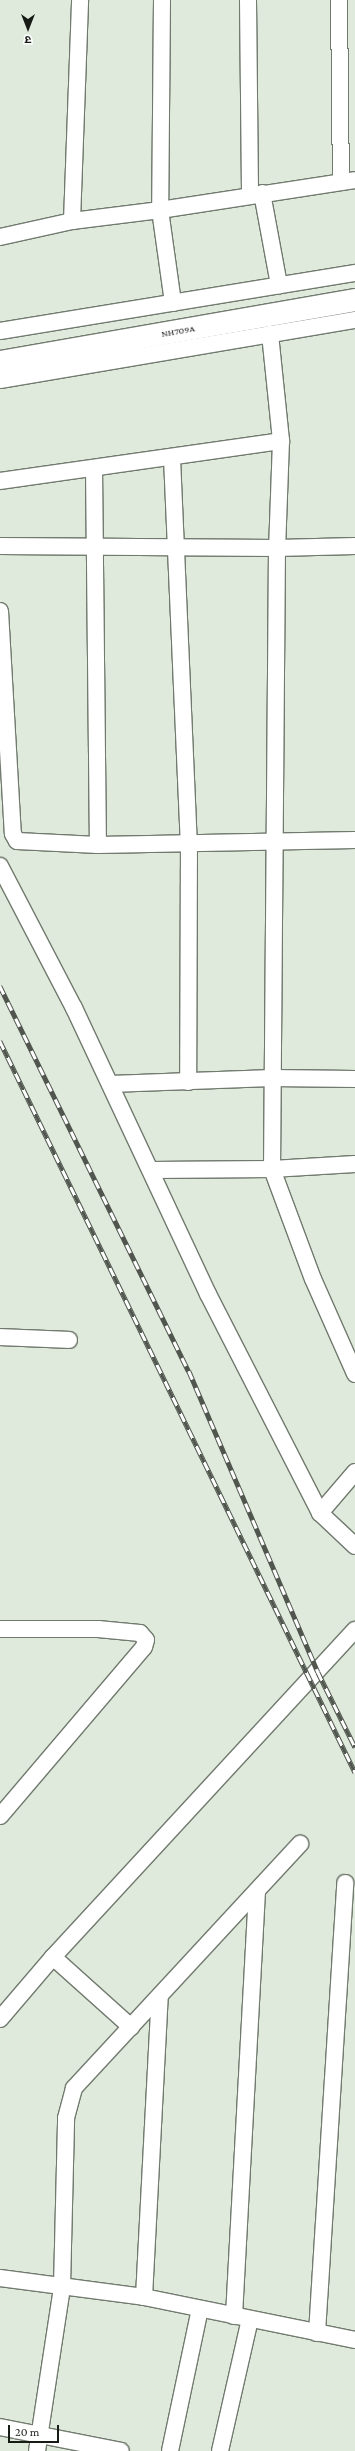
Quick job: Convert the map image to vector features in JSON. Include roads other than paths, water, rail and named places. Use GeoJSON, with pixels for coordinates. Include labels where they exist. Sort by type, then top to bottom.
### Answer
{"type":"FeatureCollection","features":[{"type":"Feature","properties":{"kind":"highway","name":"NH709A"},"geometry":{"type":"LineString","coordinates":[[0,362],[355,300]]}},
{"type":"Feature","properties":{"kind":"street"},"geometry":{"type":"LineString","coordinates":[[72,221],[80,0]]}},
{"type":"Feature","properties":{"kind":"street"},"geometry":{"type":"LineString","coordinates":[[162,0],[160,210],[173,303]]}},
{"type":"Feature","properties":{"kind":"street"},"geometry":{"type":"LineString","coordinates":[[248,0],[256,194],[279,286]]}},
{"type":"Feature","properties":{"kind":"street"},"geometry":{"type":"LineString","coordinates":[[0,237],[72,221],[160,210],[348,181],[339,0]]}},
{"type":"Feature","properties":{"kind":"street"},"geometry":{"type":"LineString","coordinates":[[0,331],[355,273]]}},
{"type":"Feature","properties":{"kind":"street"},"geometry":{"type":"LineString","coordinates":[[0,380],[355,320]]}},
{"type":"Feature","properties":{"kind":"street"},"geometry":{"type":"LineString","coordinates":[[270,334],[281,442],[277,548],[276,840],[272,1169],[313,1279],[355,1374]]}},
{"type":"Feature","properties":{"kind":"street"},"geometry":{"type":"LineString","coordinates":[[0,481],[281,442]]}},
{"type":"Feature","properties":{"kind":"street"},"geometry":{"type":"LineString","coordinates":[[172,458],[189,841],[188,1082]]}},
{"type":"Feature","properties":{"kind":"street"},"geometry":{"type":"LineString","coordinates":[[94,468],[98,845]]}},
{"type":"Feature","properties":{"kind":"street"},"geometry":{"type":"LineString","coordinates":[[0,546],[95,545],[277,548],[355,546]]}},
{"type":"Feature","properties":{"kind":"street"},"geometry":{"type":"LineString","coordinates":[[0,611],[15,839],[25,843],[98,845],[189,841],[355,840]]}},
{"type":"Feature","properties":{"kind":"street"},"geometry":{"type":"LineString","coordinates":[[0,866],[110,1084],[208,1294],[320,1513],[355,1546]]}},
{"type":"Feature","properties":{"kind":"street"},"geometry":{"type":"LineString","coordinates":[[110,1084],[272,1078],[355,1080]]}},
{"type":"Feature","properties":{"kind":"street"},"geometry":{"type":"LineString","coordinates":[[151,1170],[272,1169],[355,1164]]}},
{"type":"Feature","properties":{"kind":"street"},"geometry":{"type":"LineString","coordinates":[[0,1337],[69,1340]]}},
{"type":"Feature","properties":{"kind":"street"},"geometry":{"type":"LineString","coordinates":[[320,1513],[355,1472]]}},
{"type":"Feature","properties":{"kind":"street"},"geometry":{"type":"LineString","coordinates":[[0,1629],[98,1629],[140,1633],[146,1640],[144,1647],[0,1816]]}},
{"type":"Feature","properties":{"kind":"street"},"geometry":{"type":"LineString","coordinates":[[0,2019],[53,1957],[355,1630]]}},
{"type":"Feature","properties":{"kind":"street"},"geometry":{"type":"LineString","coordinates":[[37,2451],[41,2434],[62,2287],[69,2103],[74,2088],[300,1844]]}},
{"type":"Feature","properties":{"kind":"street"},"geometry":{"type":"LineString","coordinates":[[317,2333],[345,1883]]}},
{"type":"Feature","properties":{"kind":"street"},"geometry":{"type":"LineString","coordinates":[[220,2451],[242,2318],[257,1892]]}},
{"type":"Feature","properties":{"kind":"street"},"geometry":{"type":"LineString","coordinates":[[53,1957],[130,2027]]}},
{"type":"Feature","properties":{"kind":"street"},"geometry":{"type":"LineString","coordinates":[[144,2298],[160,1996]]}},
{"type":"Feature","properties":{"kind":"street"},"geometry":{"type":"LineString","coordinates":[[0,2278],[144,2298],[355,2340]]}},
{"type":"Feature","properties":{"kind":"street"},"geometry":{"type":"LineString","coordinates":[[170,2451],[200,2309]]}},
{"type":"Feature","properties":{"kind":"street"},"geometry":{"type":"LineString","coordinates":[[0,2427],[121,2451]]}},
{"type":"Feature","properties":{"kind":"railway"},"geometry":{"type":"LineString","coordinates":[[0,986],[189,1371],[318,1672],[355,1747]]}},
{"type":"Feature","properties":{"kind":"railway"},"geometry":{"type":"LineString","coordinates":[[0,1041],[355,1772]]}}]}
